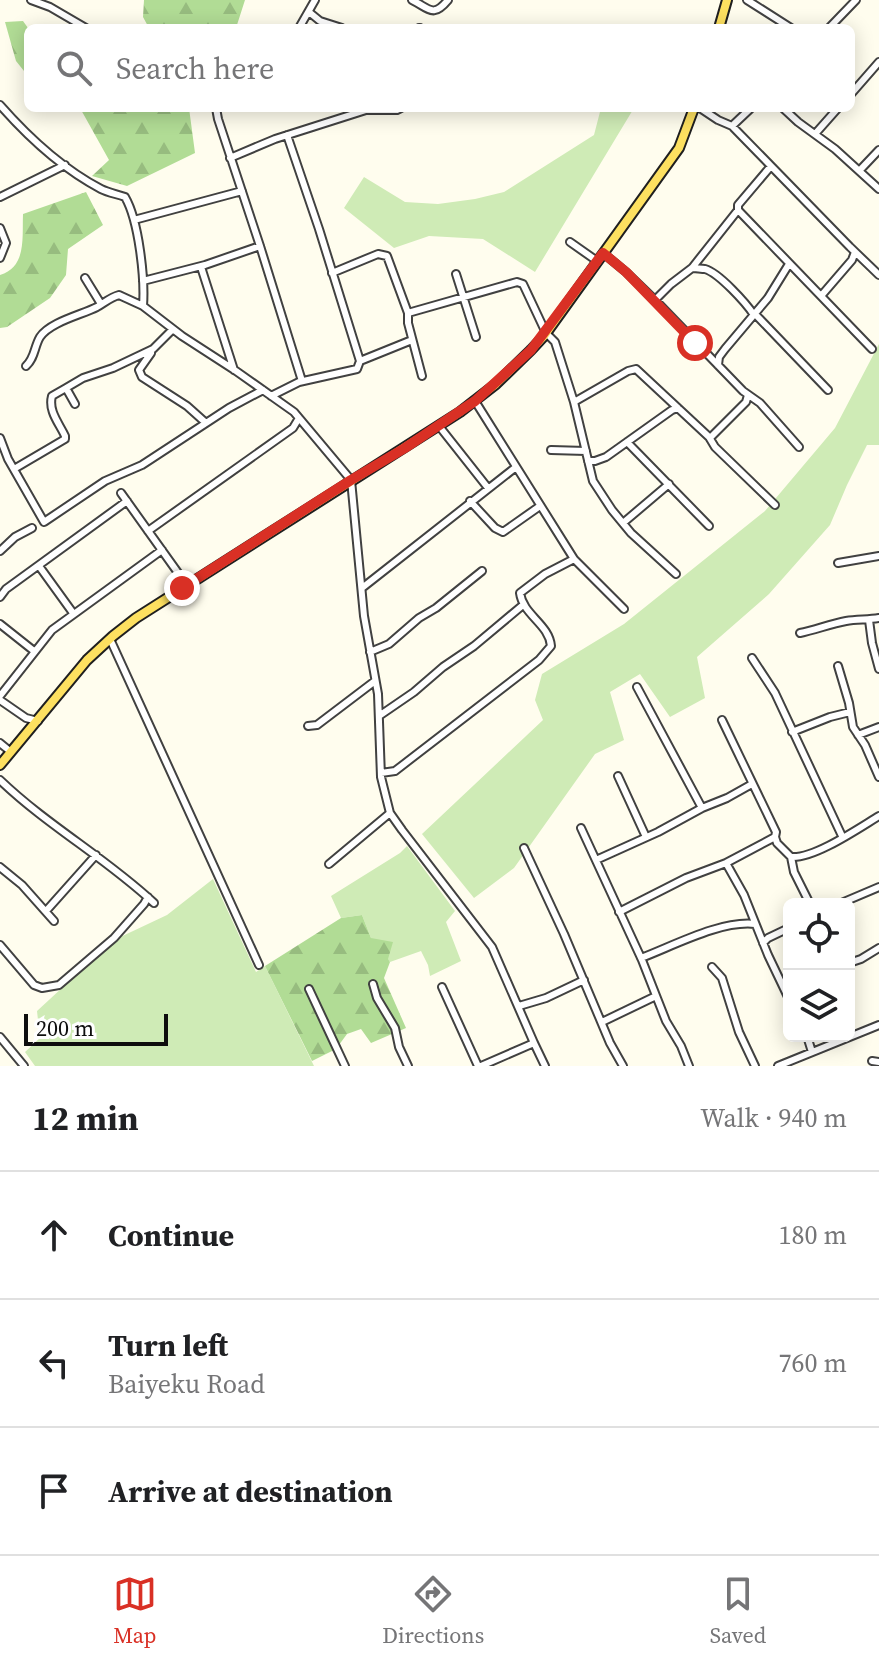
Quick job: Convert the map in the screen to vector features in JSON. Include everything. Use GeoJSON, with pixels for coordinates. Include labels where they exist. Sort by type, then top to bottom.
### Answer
{"type":"FeatureCollection","features":[{"type":"Feature","properties":{"kind":"main road"},"geometry":{"type":"LineString","coordinates":[[720,24],[727,0]]}},
{"type":"Feature","properties":{"kind":"main road"},"geometry":{"type":"LineString","coordinates":[[0,765],[87,660],[136,618],[439,426],[475,401],[531,350],[679,148],[695,112]]}},
{"type":"Feature","properties":{"kind":"street"},"geometry":{"type":"LineString","coordinates":[[31,0],[79,24]]}},
{"type":"Feature","properties":{"kind":"street"},"geometry":{"type":"LineString","coordinates":[[302,24],[315,0]]}},
{"type":"Feature","properties":{"kind":"street"},"geometry":{"type":"LineString","coordinates":[[412,0],[433,11],[440,10],[448,0]]}},
{"type":"Feature","properties":{"kind":"street"},"geometry":{"type":"LineString","coordinates":[[747,0],[785,24]]}},
{"type":"Feature","properties":{"kind":"street"},"geometry":{"type":"LineString","coordinates":[[833,24],[856,0]]}},
{"type":"Feature","properties":{"kind":"street"},"geometry":{"type":"LineString","coordinates":[[309,12],[329,24]]}},
{"type":"Feature","properties":{"kind":"street"},"geometry":{"type":"LineString","coordinates":[[855,89],[879,62]]}},
{"type":"Feature","properties":{"kind":"street"},"geometry":{"type":"LineString","coordinates":[[0,105],[47,152],[104,191],[125,197],[134,220],[143,281],[143,306]]}},
{"type":"Feature","properties":{"kind":"street"},"geometry":{"type":"LineString","coordinates":[[217,112],[302,381]]}},
{"type":"Feature","properties":{"kind":"street"},"geometry":{"type":"LineString","coordinates":[[230,158],[358,112]]}},
{"type":"Feature","properties":{"kind":"street"},"geometry":{"type":"LineString","coordinates":[[704,112],[732,126],[879,275]]}},
{"type":"Feature","properties":{"kind":"street"},"geometry":{"type":"LineString","coordinates":[[732,126],[747,112]]}},
{"type":"Feature","properties":{"kind":"street"},"geometry":{"type":"LineString","coordinates":[[788,112],[879,189]]}},
{"type":"Feature","properties":{"kind":"street"},"geometry":{"type":"LineString","coordinates":[[815,134],[834,112]]}},
{"type":"Feature","properties":{"kind":"street"},"geometry":{"type":"LineString","coordinates":[[271,396],[302,381],[357,369],[360,361],[287,135]]}},
{"type":"Feature","properties":{"kind":"street"},"geometry":{"type":"LineString","coordinates":[[860,170],[879,150]]}},
{"type":"Feature","properties":{"kind":"street"},"geometry":{"type":"LineString","coordinates":[[0,197],[65,165]]}},
{"type":"Feature","properties":{"kind":"street"},"geometry":{"type":"LineString","coordinates":[[655,300],[692,268],[771,166]]}},
{"type":"Feature","properties":{"kind":"street"},"geometry":{"type":"LineString","coordinates":[[134,220],[242,191]]}},
{"type":"Feature","properties":{"kind":"street"},"geometry":{"type":"LineString","coordinates":[[738,210],[789,268],[872,349]]}},
{"type":"Feature","properties":{"kind":"street"},"geometry":{"type":"LineString","coordinates":[[0,228],[6,243],[0,258]]}},
{"type":"Feature","properties":{"kind":"street"},"geometry":{"type":"LineString","coordinates":[[570,242],[626,272],[748,395],[760,403],[799,447]]}},
{"type":"Feature","properties":{"kind":"street"},"geometry":{"type":"LineString","coordinates":[[143,281],[201,267],[260,246]]}},
{"type":"Feature","properties":{"kind":"street"},"geometry":{"type":"LineString","coordinates":[[821,296],[848,265],[855,252]]}},
{"type":"Feature","properties":{"kind":"street"},"geometry":{"type":"LineString","coordinates":[[332,273],[378,254],[387,256],[408,313],[422,376]]}},
{"type":"Feature","properties":{"kind":"street"},"geometry":{"type":"LineString","coordinates":[[201,267],[234,370]]}},
{"type":"Feature","properties":{"kind":"street"},"geometry":{"type":"LineString","coordinates":[[692,268],[711,272],[741,297],[828,390]]}},
{"type":"Feature","properties":{"kind":"street"},"geometry":{"type":"LineString","coordinates":[[716,360],[789,268]]}},
{"type":"Feature","properties":{"kind":"street"},"geometry":{"type":"LineString","coordinates":[[456,274],[476,337]]}},
{"type":"Feature","properties":{"kind":"street"},"geometry":{"type":"LineString","coordinates":[[85,278],[101,304]]}},
{"type":"Feature","properties":{"kind":"street"},"geometry":{"type":"LineString","coordinates":[[408,313],[520,282],[523,284],[546,333],[555,342],[574,402],[593,481],[633,535],[676,574]]}},
{"type":"Feature","properties":{"kind":"street"},"geometry":{"type":"LineString","coordinates":[[26,366],[46,331],[119,295],[143,306],[294,412],[351,480],[364,616],[379,716],[381,773],[390,813],[492,947],[545,1066]]}},
{"type":"Feature","properties":{"kind":"street"},"geometry":{"type":"LineString","coordinates":[[173,329],[153,349],[139,370],[142,377],[187,406],[206,423]]}},
{"type":"Feature","properties":{"kind":"street"},"geometry":{"type":"LineString","coordinates":[[360,361],[412,340]]}},
{"type":"Feature","properties":{"kind":"street"},"geometry":{"type":"LineString","coordinates":[[14,469],[65,439],[50,403],[52,396],[83,378],[153,349]]}},
{"type":"Feature","properties":{"kind":"street"},"geometry":{"type":"LineString","coordinates":[[574,402],[633,369],[643,373],[775,505]]}},
{"type":"Feature","properties":{"kind":"street"},"geometry":{"type":"LineString","coordinates":[[66,388],[75,404]]}},
{"type":"Feature","properties":{"kind":"street"},"geometry":{"type":"LineString","coordinates":[[0,438],[2,454],[44,522],[105,481],[142,465],[263,390]]}},
{"type":"Feature","properties":{"kind":"street"},"geometry":{"type":"LineString","coordinates":[[710,438],[746,402],[748,395]]}},
{"type":"Feature","properties":{"kind":"street"},"geometry":{"type":"LineString","coordinates":[[475,401],[574,559],[624,609]]}},
{"type":"Feature","properties":{"kind":"street"},"geometry":{"type":"LineString","coordinates":[[588,461],[606,457],[674,407]]}},
{"type":"Feature","properties":{"kind":"street"},"geometry":{"type":"LineString","coordinates":[[148,531],[293,428],[299,418]]}},
{"type":"Feature","properties":{"kind":"street"},"geometry":{"type":"LineString","coordinates":[[293,428],[305,426]]}},
{"type":"Feature","properties":{"kind":"street"},"geometry":{"type":"LineString","coordinates":[[439,426],[488,488]]}},
{"type":"Feature","properties":{"kind":"street"},"geometry":{"type":"LineString","coordinates":[[627,442],[709,526]]}},
{"type":"Feature","properties":{"kind":"street"},"geometry":{"type":"LineString","coordinates":[[551,450],[586,451]]}},
{"type":"Feature","properties":{"kind":"street"},"geometry":{"type":"LineString","coordinates":[[362,588],[516,467]]}},
{"type":"Feature","properties":{"kind":"street"},"geometry":{"type":"LineString","coordinates":[[623,523],[669,484]]}},
{"type":"Feature","properties":{"kind":"street"},"geometry":{"type":"LineString","coordinates":[[121,493],[187,585]]}},
{"type":"Feature","properties":{"kind":"street"},"geometry":{"type":"LineString","coordinates":[[0,597],[6,589],[127,501]]}},
{"type":"Feature","properties":{"kind":"street"},"geometry":{"type":"LineString","coordinates":[[470,501],[495,528],[503,532],[540,506]]}},
{"type":"Feature","properties":{"kind":"street"},"geometry":{"type":"LineString","coordinates":[[0,551],[15,537],[32,528]]}},
{"type":"Feature","properties":{"kind":"street"},"geometry":{"type":"LineString","coordinates":[[38,721],[26,718],[0,698],[52,630],[162,550]]}},
{"type":"Feature","properties":{"kind":"street"},"geometry":{"type":"LineString","coordinates":[[838,563],[879,556]]}},
{"type":"Feature","properties":{"kind":"street"},"geometry":{"type":"LineString","coordinates":[[381,773],[395,771],[422,752],[527,671],[551,646],[549,636],[523,605],[520,591],[574,559]]}},
{"type":"Feature","properties":{"kind":"street"},"geometry":{"type":"LineString","coordinates":[[39,566],[73,613]]}},
{"type":"Feature","properties":{"kind":"street"},"geometry":{"type":"LineString","coordinates":[[370,652],[389,644],[482,571]]}},
{"type":"Feature","properties":{"kind":"street"},"geometry":{"type":"LineString","coordinates":[[379,716],[474,646],[523,605]]}},
{"type":"Feature","properties":{"kind":"street"},"geometry":{"type":"LineString","coordinates":[[800,633],[841,622],[879,618]]}},
{"type":"Feature","properties":{"kind":"street"},"geometry":{"type":"LineString","coordinates":[[869,620],[879,669]]}},
{"type":"Feature","properties":{"kind":"street"},"geometry":{"type":"LineString","coordinates":[[0,624],[34,651]]}},
{"type":"Feature","properties":{"kind":"street"},"geometry":{"type":"LineString","coordinates":[[110,639],[259,965]]}},
{"type":"Feature","properties":{"kind":"street"},"geometry":{"type":"LineString","coordinates":[[752,658],[775,693],[842,836]]}},
{"type":"Feature","properties":{"kind":"street"},"geometry":{"type":"LineString","coordinates":[[838,666],[853,727],[879,777]]}},
{"type":"Feature","properties":{"kind":"street"},"geometry":{"type":"LineString","coordinates":[[308,726],[317,725],[375,681]]}},
{"type":"Feature","properties":{"kind":"street"},"geometry":{"type":"LineString","coordinates":[[637,687],[702,808]]}},
{"type":"Feature","properties":{"kind":"street"},"geometry":{"type":"LineString","coordinates":[[792,732],[850,712]]}},
{"type":"Feature","properties":{"kind":"street"},"geometry":{"type":"LineString","coordinates":[[26,718],[31,729]]}},
{"type":"Feature","properties":{"kind":"street"},"geometry":{"type":"LineString","coordinates":[[619,912],[694,875],[774,841],[777,833],[722,720]]}},
{"type":"Feature","properties":{"kind":"street"},"geometry":{"type":"LineString","coordinates":[[858,735],[879,727]]}},
{"type":"Feature","properties":{"kind":"street"},"geometry":{"type":"LineString","coordinates":[[0,743],[11,752]]}},
{"type":"Feature","properties":{"kind":"street"},"geometry":{"type":"LineString","coordinates":[[618,776],[646,837]]}},
{"type":"Feature","properties":{"kind":"street"},"geometry":{"type":"LineString","coordinates":[[0,780],[25,804],[96,855],[154,903]]}},
{"type":"Feature","properties":{"kind":"street"},"geometry":{"type":"LineString","coordinates":[[596,860],[752,784]]}},
{"type":"Feature","properties":{"kind":"street"},"geometry":{"type":"LineString","coordinates":[[329,864],[390,813]]}},
{"type":"Feature","properties":{"kind":"street"},"geometry":{"type":"LineString","coordinates":[[794,860],[822,849],[879,816]]}},
{"type":"Feature","properties":{"kind":"street"},"geometry":{"type":"LineString","coordinates":[[581,828],[689,1066]]}},
{"type":"Feature","properties":{"kind":"street"},"geometry":{"type":"LineString","coordinates":[[774,841],[794,860],[794,872],[807,898]]}},
{"type":"Feature","properties":{"kind":"street"},"geometry":{"type":"LineString","coordinates":[[524,848],[623,1066]]}},
{"type":"Feature","properties":{"kind":"street"},"geometry":{"type":"LineString","coordinates":[[46,911],[96,855]]}},
{"type":"Feature","properties":{"kind":"street"},"geometry":{"type":"LineString","coordinates":[[726,863],[783,983]]}},
{"type":"Feature","properties":{"kind":"street"},"geometry":{"type":"LineString","coordinates":[[0,867],[22,885],[54,921]]}},
{"type":"Feature","properties":{"kind":"street"},"geometry":{"type":"LineString","coordinates":[[853,898],[879,887]]}},
{"type":"Feature","properties":{"kind":"street"},"geometry":{"type":"LineString","coordinates":[[0,945],[34,985],[42,988],[59,985],[114,938],[148,897]]}},
{"type":"Feature","properties":{"kind":"street"},"geometry":{"type":"LineString","coordinates":[[641,958],[706,933],[755,924]]}},
{"type":"Feature","properties":{"kind":"street"},"geometry":{"type":"LineString","coordinates":[[764,939],[783,931]]}},
{"type":"Feature","properties":{"kind":"street"},"geometry":{"type":"LineString","coordinates":[[855,961],[879,948]]}},
{"type":"Feature","properties":{"kind":"street"},"geometry":{"type":"LineString","coordinates":[[712,967],[722,978],[739,1032],[755,1066]]}},
{"type":"Feature","properties":{"kind":"street"},"geometry":{"type":"LineString","coordinates":[[519,1006],[546,998],[584,980]]}},
{"type":"Feature","properties":{"kind":"street"},"geometry":{"type":"LineString","coordinates":[[373,984],[377,998],[395,1028],[408,1066]]}},
{"type":"Feature","properties":{"kind":"street"},"geometry":{"type":"LineString","coordinates":[[442,987],[480,1066],[534,1043]]}},
{"type":"Feature","properties":{"kind":"street"},"geometry":{"type":"LineString","coordinates":[[309,989],[345,1066]]}},
{"type":"Feature","properties":{"kind":"street"},"geometry":{"type":"LineString","coordinates":[[602,1022],[656,996]]}},
{"type":"Feature","properties":{"kind":"street"},"geometry":{"type":"LineString","coordinates":[[778,1066],[879,1025]]}},
{"type":"Feature","properties":{"kind":"street"},"geometry":{"type":"LineString","coordinates":[[0,1037],[24,1066]]}},
{"type":"Feature","properties":{"kind":"street"},"geometry":{"type":"LineString","coordinates":[[809,1042],[812,1052]]}},
{"type":"Feature","properties":{"kind":"green space"},"geometry":{"type":"Polygon","coordinates":[[[144,0],[245,0],[237,24],[147,24],[143,17],[144,0]]]}},
{"type":"Feature","properties":{"kind":"green space"},"geometry":{"type":"Polygon","coordinates":[[[23,21],[25,24],[24,71],[16,61],[5,22],[23,21]]]}},
{"type":"Feature","properties":{"kind":"green space"},"geometry":{"type":"Polygon","coordinates":[[[82,112],[190,112],[195,153],[127,186],[92,176],[109,160],[82,112]]]}},
{"type":"Feature","properties":{"kind":"green space"},"geometry":{"type":"Polygon","coordinates":[[[600,112],[632,112],[535,272],[483,239],[429,236],[394,248],[344,208],[364,177],[405,202],[438,204],[504,192],[594,135],[600,112]]]}},
{"type":"Feature","properties":{"kind":"green space"},"geometry":{"type":"Polygon","coordinates":[[[86,192],[103,225],[68,249],[66,275],[50,298],[7,327],[0,328],[0,275],[9,271],[19,258],[23,214],[86,192]]]}},
{"type":"Feature","properties":{"kind":"green space"},"geometry":{"type":"Polygon","coordinates":[[[879,344],[879,445],[867,445],[830,525],[769,594],[697,657],[705,698],[670,717],[640,674],[610,692],[624,740],[595,754],[514,868],[474,898],[422,834],[543,720],[535,700],[542,674],[624,624],[765,511],[835,428],[879,344]]]}},
{"type":"Feature","properties":{"kind":"green space"},"geometry":{"type":"Polygon","coordinates":[[[407,846],[455,911],[446,922],[461,961],[430,976],[421,951],[390,962],[371,938],[362,915],[341,918],[331,896],[407,846]]]}},
{"type":"Feature","properties":{"kind":"green space"},"geometry":{"type":"Polygon","coordinates":[[[213,879],[256,972],[265,966],[314,1066],[35,1066],[25,1052],[40,1038],[37,1011],[114,940],[167,915],[213,879]]]}},
{"type":"Feature","properties":{"kind":"green space"},"geometry":{"type":"Polygon","coordinates":[[[362,915],[371,938],[393,942],[384,978],[406,1028],[371,1043],[361,1029],[347,1034],[336,1049],[312,1061],[265,966],[341,918],[362,915]]]}},
{"type":"Feature","properties":{"kind":"route"},"geometry":{"type":"LineString","coordinates":[[182,588],[475,401],[544,336],[603,253],[655,300],[695,343]]}}]}
